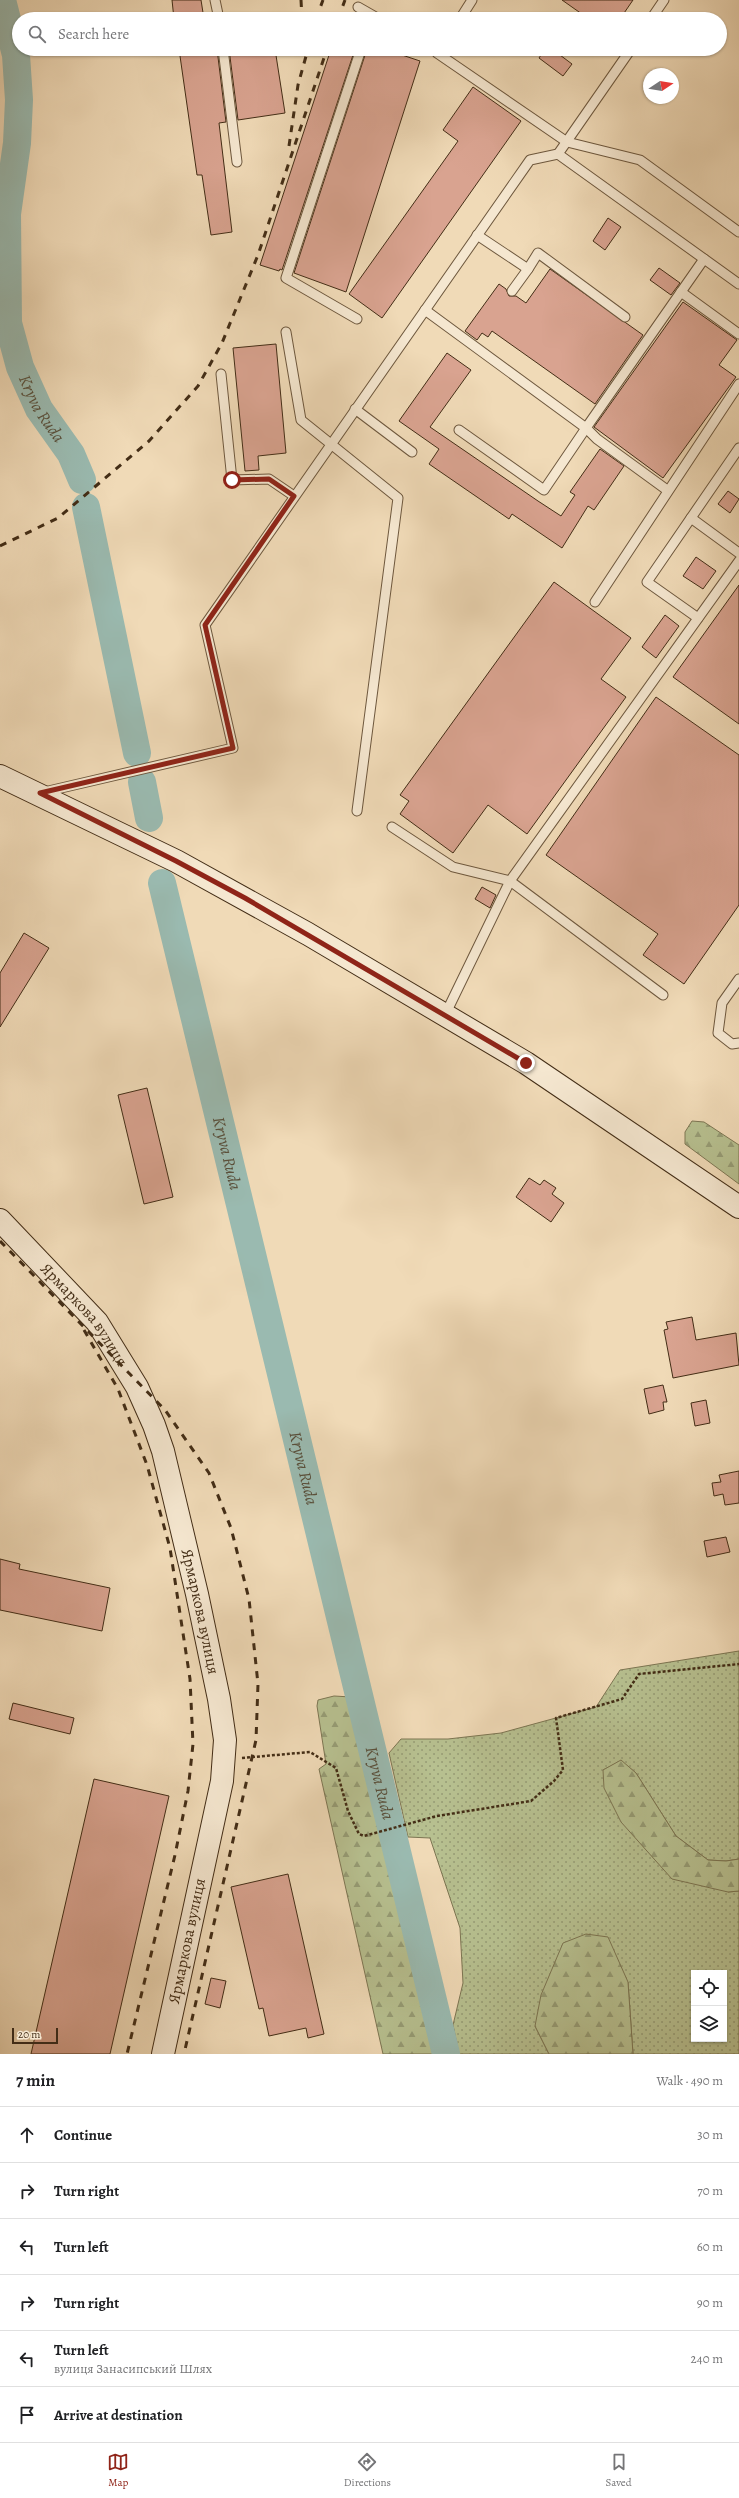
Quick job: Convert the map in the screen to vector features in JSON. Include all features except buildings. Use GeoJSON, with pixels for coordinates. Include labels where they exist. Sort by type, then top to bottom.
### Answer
{"type":"FeatureCollection","features":[{"type":"Feature","properties":{"kind":"street"},"geometry":{"type":"LineString","coordinates":[[0,776],[40,793],[176,861],[245,898],[526,1063],[633,1133],[739,1207]]}},
{"type":"Feature","properties":{"kind":"street","name":"Ярмаркова вулиця"},"geometry":{"type":"LineString","coordinates":[[0,1220],[97,1322],[135,1382],[154,1425],[165,1458],[197,1594],[219,1700],[224,1740],[222,1781],[163,2054]]}},
{"type":"Feature","properties":{"kind":"lane"},"geometry":{"type":"LineString","coordinates":[[215,0],[218,12]]}},
{"type":"Feature","properties":{"kind":"lane"},"geometry":{"type":"LineString","coordinates":[[464,12],[472,0]]}},
{"type":"Feature","properties":{"kind":"lane"},"geometry":{"type":"LineString","coordinates":[[656,12],[664,0]]}},
{"type":"Feature","properties":{"kind":"lane"},"geometry":{"type":"LineString","coordinates":[[358,7],[365,12]]}},
{"type":"Feature","properties":{"kind":"lane"},"geometry":{"type":"LineString","coordinates":[[224,56],[238,162]]}},
{"type":"Feature","properties":{"kind":"lane"},"geometry":{"type":"LineString","coordinates":[[357,319],[286,278],[359,56]]}},
{"type":"Feature","properties":{"kind":"lane"},"geometry":{"type":"LineString","coordinates":[[445,56],[567,142],[640,160],[739,232]]}},
{"type":"Feature","properties":{"kind":"lane"},"geometry":{"type":"LineString","coordinates":[[40,793],[233,748],[205,625],[330,444],[530,160],[558,154],[626,56]]}},
{"type":"Feature","properties":{"kind":"lane"},"geometry":{"type":"LineString","coordinates":[[558,154],[739,284]]}},
{"type":"Feature","properties":{"kind":"lane"},"geometry":{"type":"LineString","coordinates":[[477,235],[528,269]]}},
{"type":"Feature","properties":{"kind":"lane"},"geometry":{"type":"LineString","coordinates":[[512,291],[538,253],[625,317]]}},
{"type":"Feature","properties":{"kind":"lane"},"geometry":{"type":"LineString","coordinates":[[459,430],[544,490],[704,259]]}},
{"type":"Feature","properties":{"kind":"lane"},"geometry":{"type":"LineString","coordinates":[[681,292],[739,334]]}},
{"type":"Feature","properties":{"kind":"lane"},"geometry":{"type":"LineString","coordinates":[[425,310],[586,428],[596,439],[667,490]]}},
{"type":"Feature","properties":{"kind":"lane"},"geometry":{"type":"LineString","coordinates":[[286,332],[300,420],[398,498],[357,812]]}},
{"type":"Feature","properties":{"kind":"lane"},"geometry":{"type":"LineString","coordinates":[[221,374],[232,480],[269,479],[294,496]]}},
{"type":"Feature","properties":{"kind":"lane"},"geometry":{"type":"LineString","coordinates":[[595,602],[667,490],[739,384]]}},
{"type":"Feature","properties":{"kind":"lane"},"geometry":{"type":"LineString","coordinates":[[355,409],[412,452]]}},
{"type":"Feature","properties":{"kind":"lane"},"geometry":{"type":"LineString","coordinates":[[698,618],[647,582],[739,448]]}},
{"type":"Feature","properties":{"kind":"lane"},"geometry":{"type":"LineString","coordinates":[[691,518],[739,553]]}},
{"type":"Feature","properties":{"kind":"lane"},"geometry":{"type":"LineString","coordinates":[[445,1015],[510,881],[739,561]]}},
{"type":"Feature","properties":{"kind":"lane"},"geometry":{"type":"LineString","coordinates":[[392,827],[453,866],[510,881],[664,995]]}},
{"type":"Feature","properties":{"kind":"lane"},"geometry":{"type":"LineString","coordinates":[[739,979],[722,1003],[718,1033],[732,1044],[739,1043]]}},
{"type":"Feature","properties":{"kind":"path"},"geometry":{"type":"LineString","coordinates":[[224,1760],[310,1752],[336,1768],[348,1811],[359,1834],[364,1836],[437,1816],[531,1801],[564,1770],[556,1718],[622,1699],[639,1674],[739,1664]]}},
{"type":"Feature","properties":{"kind":"green space"},"geometry":{"type":"Polygon","coordinates":[[[692,1121],[704,1122],[739,1145],[739,1184],[685,1144],[685,1132],[692,1121]]]}},
{"type":"Feature","properties":{"kind":"green space"},"geometry":{"type":"Polygon","coordinates":[[[739,1651],[739,1859],[726,1861],[708,1860],[676,1836],[636,1773],[621,1761],[603,1770],[728,1892],[739,1891],[739,2054],[633,2054],[628,1982],[535,2026],[549,2054],[459,2054],[453,2025],[463,1983],[460,1928],[430,1838],[408,1837],[389,1753],[401,1739],[448,1739],[501,1733],[596,1707],[620,1670],[739,1651]]]}},
{"type":"Feature","properties":{"kind":"green space"},"geometry":{"type":"Polygon","coordinates":[[[334,1696],[351,1697],[353,1702],[388,1850],[416,1947],[440,2054],[383,2054],[319,1769],[326,1764],[317,1706],[318,1700],[334,1696]]]}},
{"type":"Feature","properties":{"kind":"green space"},"geometry":{"type":"Polygon","coordinates":[[[621,1760],[636,1773],[676,1836],[708,1860],[726,1861],[739,1859],[739,1891],[728,1892],[672,1879],[621,1822],[604,1788],[603,1770],[621,1760]]]}},
{"type":"Feature","properties":{"kind":"green space"},"geometry":{"type":"Polygon","coordinates":[[[586,1934],[608,1937],[628,1982],[633,2054],[549,2054],[535,2026],[541,1995],[563,1943],[586,1934]]]}},
{"type":"Feature","properties":{"kind":"waterway","name":"Kryva Ruda"},"geometry":{"type":"LineString","coordinates":[[2,0],[12,39]]}},
{"type":"Feature","properties":{"kind":"waterway","name":"Kryva Ruda"},"geometry":{"type":"LineString","coordinates":[[16,56],[19,100],[17,143],[7,214],[8,323],[20,367],[39,409],[71,454],[82,480]]}},
{"type":"Feature","properties":{"kind":"waterway","name":"Kryva Ruda"},"geometry":{"type":"LineString","coordinates":[[86,507],[137,753]]}},
{"type":"Feature","properties":{"kind":"waterway"},"geometry":{"type":"LineString","coordinates":[[142,782],[149,818]]}},
{"type":"Feature","properties":{"kind":"waterway","name":"Kryva Ruda"},"geometry":{"type":"LineString","coordinates":[[162,883],[446,2054]]}},
{"type":"Feature","properties":{"kind":"railway"},"geometry":{"type":"LineString","coordinates":[[301,0],[302,12]]}},
{"type":"Feature","properties":{"kind":"railway"},"geometry":{"type":"LineString","coordinates":[[319,12],[323,0]]}},
{"type":"Feature","properties":{"kind":"railway"},"geometry":{"type":"LineString","coordinates":[[341,12],[345,0]]}},
{"type":"Feature","properties":{"kind":"railway"},"geometry":{"type":"LineString","coordinates":[[289,146],[298,85],[306,56]]}},
{"type":"Feature","properties":{"kind":"railway"},"geometry":{"type":"LineString","coordinates":[[0,546],[58,518],[149,441],[198,386],[222,343],[258,255],[325,56]]}},
{"type":"Feature","properties":{"kind":"railway"},"geometry":{"type":"LineString","coordinates":[[0,1241],[165,1410],[209,1473],[231,1528],[249,1599],[258,1684],[256,1740],[184,2054]]}},
{"type":"Feature","properties":{"kind":"railway"},"geometry":{"type":"LineString","coordinates":[[84,1330],[118,1389],[147,1465],[170,1548],[190,1679],[193,1744],[188,1791],[175,1855],[127,2054]]}},
{"type":"Feature","properties":{"kind":"route"},"geometry":{"type":"LineString","coordinates":[[232,480],[269,479],[294,496],[205,625],[233,748],[40,793],[176,861],[245,898],[526,1063]]}}]}
